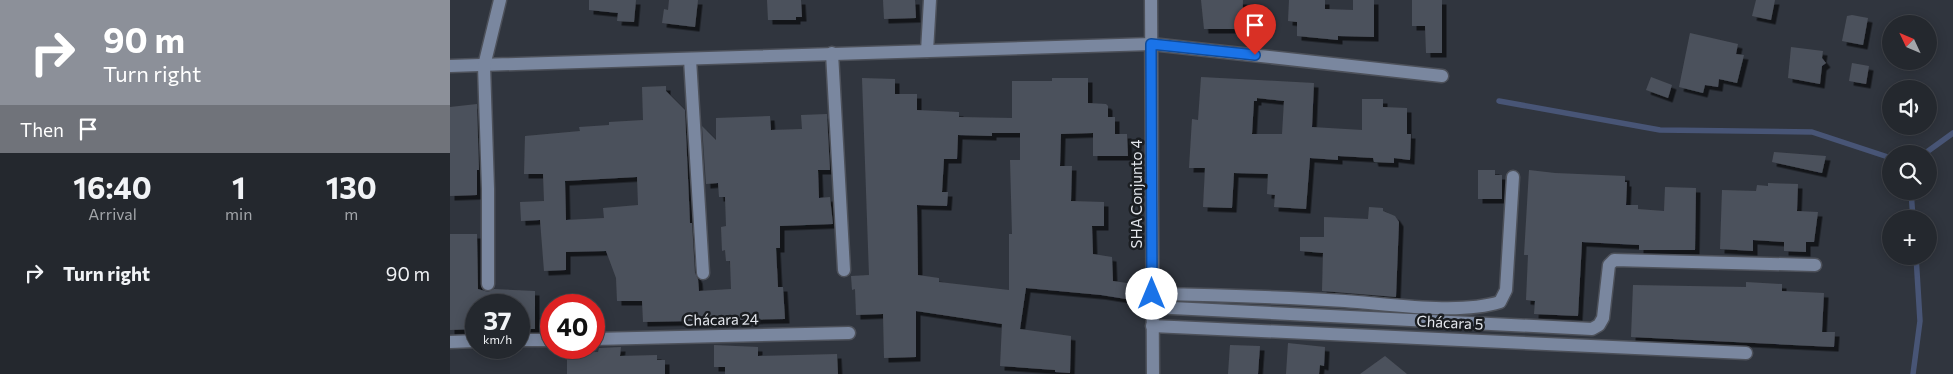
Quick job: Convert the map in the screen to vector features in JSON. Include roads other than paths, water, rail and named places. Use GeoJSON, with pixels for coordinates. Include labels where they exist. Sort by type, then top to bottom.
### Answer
{"type":"FeatureCollection","features":[{"type":"Feature","properties":{"kind":"street"},"geometry":{"type":"LineString","coordinates":[[488,284],[488,189],[484,66],[500,0]]}},
{"type":"Feature","properties":{"kind":"street"},"geometry":{"type":"LineString","coordinates":[[927,51],[930,0]]}},
{"type":"Feature","properties":{"kind":"street","name":"SHA Conjunto 4"},"geometry":{"type":"LineString","coordinates":[[1151,0],[1152,374]]}},
{"type":"Feature","properties":{"kind":"street"},"geometry":{"type":"LineString","coordinates":[[450,66],[1151,44],[1442,76]]}},
{"type":"Feature","properties":{"kind":"street"},"geometry":{"type":"LineString","coordinates":[[832,53],[844,270]]}},
{"type":"Feature","properties":{"kind":"street"},"geometry":{"type":"LineString","coordinates":[[690,59],[703,273]]}},
{"type":"Feature","properties":{"kind":"street"},"geometry":{"type":"LineString","coordinates":[[1152,300],[1260,296],[1432,307],[1484,307],[1500,302],[1506,290],[1513,177]]}},
{"type":"Feature","properties":{"kind":"street"},"geometry":{"type":"LineString","coordinates":[[1152,300],[1592,329],[1599,325],[1602,318],[1609,265],[1618,259],[1815,265]]}},
{"type":"Feature","properties":{"kind":"street","name":"Chácara 5"},"geometry":{"type":"LineString","coordinates":[[1152,326],[1746,353]]}},
{"type":"Feature","properties":{"kind":"street","name":"Chácara 24"},"geometry":{"type":"LineString","coordinates":[[605,339],[849,333]]}},
{"type":"Feature","properties":{"kind":"street"},"geometry":{"type":"LineString","coordinates":[[450,342],[465,341]]}},
{"type":"Feature","properties":{"kind":"waterway"},"geometry":{"type":"LineString","coordinates":[[1499,101],[1660,130],[1812,132],[1882,155]]}},
{"type":"Feature","properties":{"kind":"waterway"},"geometry":{"type":"LineString","coordinates":[[1936,145],[1953,133]]}},
{"type":"Feature","properties":{"kind":"waterway"},"geometry":{"type":"LineString","coordinates":[[1912,200],[1912,210]]}},
{"type":"Feature","properties":{"kind":"waterway"},"geometry":{"type":"LineString","coordinates":[[1913,374],[1920,321],[1917,265]]}}]}
